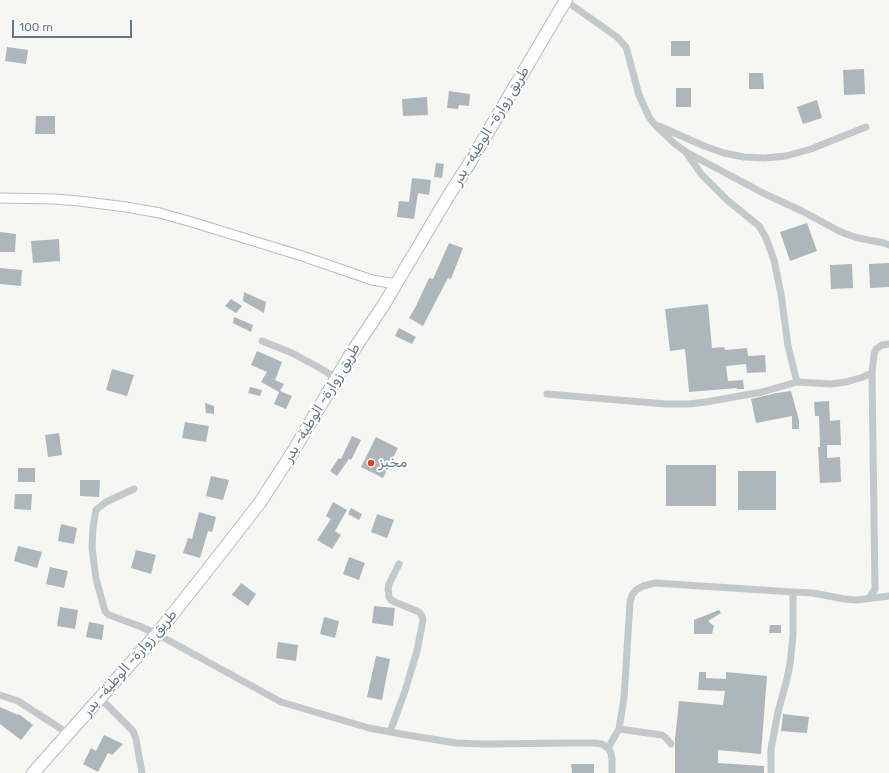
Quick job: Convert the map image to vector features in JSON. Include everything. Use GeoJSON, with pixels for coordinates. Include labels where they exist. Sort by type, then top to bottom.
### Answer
{"type":"FeatureCollection","features":[{"type":"Feature","properties":{"kind":"highway","name":"طريق زوارة- الوطية- بدر"},"geometry":{"type":"LineString","coordinates":[[33,773],[157,634],[261,501],[294,450],[336,378],[396,284],[413,253],[469,164],[566,0]]}},
{"type":"Feature","properties":{"kind":"street"},"geometry":{"type":"LineString","coordinates":[[566,0],[617,37],[626,47],[639,96],[649,116],[655,125],[675,144],[686,152],[765,194],[802,211],[841,232],[858,238],[889,245]]}},
{"type":"Feature","properties":{"kind":"street"},"geometry":{"type":"LineString","coordinates":[[655,125],[724,153],[744,157],[764,158],[786,156],[811,149],[866,127]]}},
{"type":"Feature","properties":{"kind":"street"},"geometry":{"type":"LineString","coordinates":[[686,152],[702,175],[728,200],[759,226],[766,238],[774,260],[781,294],[788,346],[797,382]]}},
{"type":"Feature","properties":{"kind":"street"},"geometry":{"type":"LineString","coordinates":[[0,198],[79,201],[160,213],[195,222],[372,280],[396,284]]}},
{"type":"Feature","properties":{"kind":"street"},"geometry":{"type":"LineString","coordinates":[[262,341],[292,353],[336,378]]}},
{"type":"Feature","properties":{"kind":"street"},"geometry":{"type":"LineString","coordinates":[[869,598],[875,589],[872,373],[875,352],[878,347],[889,344]]}},
{"type":"Feature","properties":{"kind":"street"},"geometry":{"type":"LineString","coordinates":[[547,394],[666,404],[689,404],[762,392],[797,382],[831,384],[846,382],[872,373]]}},
{"type":"Feature","properties":{"kind":"street"},"geometry":{"type":"LineString","coordinates":[[134,489],[106,502],[96,510],[92,527],[92,547],[96,579],[105,611],[109,615],[157,634],[281,702],[363,726],[456,743],[602,744],[608,748],[611,753],[612,773]]}},
{"type":"Feature","properties":{"kind":"street"},"geometry":{"type":"LineString","coordinates":[[390,732],[405,691],[417,651],[423,620],[422,616],[418,612],[395,602],[389,597],[389,584],[399,564]]}},
{"type":"Feature","properties":{"kind":"street"},"geometry":{"type":"LineString","coordinates":[[608,748],[618,729],[624,698],[630,602],[632,595],[636,590],[643,586],[655,583],[814,593],[844,599],[858,600],[888,596]]}},
{"type":"Feature","properties":{"kind":"street"},"geometry":{"type":"LineString","coordinates":[[875,589],[888,596]]}},
{"type":"Feature","properties":{"kind":"street"},"geometry":{"type":"LineString","coordinates":[[771,773],[771,749],[778,712],[790,664],[793,592]]}},
{"type":"Feature","properties":{"kind":"street"},"geometry":{"type":"LineString","coordinates":[[0,694],[18,701],[69,734]]}},
{"type":"Feature","properties":{"kind":"street"},"geometry":{"type":"LineString","coordinates":[[100,698],[133,731],[136,739],[142,773]]}},
{"type":"Feature","properties":{"kind":"street"},"geometry":{"type":"LineString","coordinates":[[618,729],[662,735],[671,744]]}},
{"type":"Feature","properties":{"kind":"building"},"geometry":{"type":"Polygon","coordinates":[[[671,41],[690,41],[690,56],[671,56],[671,41]]]}},
{"type":"Feature","properties":{"kind":"building"},"geometry":{"type":"Polygon","coordinates":[[[7,47],[28,50],[26,64],[5,61],[7,47]]]}},
{"type":"Feature","properties":{"kind":"building"},"geometry":{"type":"Polygon","coordinates":[[[864,69],[865,94],[844,95],[843,70],[864,69]]]}},
{"type":"Feature","properties":{"kind":"building"},"geometry":{"type":"Polygon","coordinates":[[[749,73],[763,73],[764,89],[749,89],[749,73]]]}},
{"type":"Feature","properties":{"kind":"building"},"geometry":{"type":"Polygon","coordinates":[[[676,88],[691,88],[691,107],[676,107],[676,88]]]}},
{"type":"Feature","properties":{"kind":"building"},"geometry":{"type":"Polygon","coordinates":[[[449,91],[470,94],[469,106],[459,105],[458,109],[447,108],[449,91]]]}},
{"type":"Feature","properties":{"kind":"building"},"geometry":{"type":"Polygon","coordinates":[[[427,97],[428,115],[403,116],[402,99],[427,97]]]}},
{"type":"Feature","properties":{"kind":"building"},"geometry":{"type":"Polygon","coordinates":[[[817,100],[822,118],[803,124],[797,107],[817,100]]]}},
{"type":"Feature","properties":{"kind":"building"},"geometry":{"type":"Polygon","coordinates":[[[36,116],[55,116],[55,134],[35,134],[36,116]]]}},
{"type":"Feature","properties":{"kind":"building"},"geometry":{"type":"Polygon","coordinates":[[[436,163],[444,164],[442,178],[434,177],[436,163]]]}},
{"type":"Feature","properties":{"kind":"building"},"geometry":{"type":"Polygon","coordinates":[[[412,178],[431,180],[429,195],[418,193],[414,219],[397,217],[399,201],[409,202],[412,178]]]}},
{"type":"Feature","properties":{"kind":"building"},"geometry":{"type":"Polygon","coordinates":[[[807,223],[817,251],[790,261],[780,232],[807,223]]]}},
{"type":"Feature","properties":{"kind":"building"},"geometry":{"type":"Polygon","coordinates":[[[0,232],[16,234],[15,252],[0,252],[0,232]]]}},
{"type":"Feature","properties":{"kind":"building"},"geometry":{"type":"Polygon","coordinates":[[[59,239],[60,261],[33,263],[31,241],[59,239]]]}},
{"type":"Feature","properties":{"kind":"building"},"geometry":{"type":"Polygon","coordinates":[[[449,243],[463,248],[451,279],[448,278],[423,326],[409,318],[429,278],[433,279],[449,243]]]}},
{"type":"Feature","properties":{"kind":"building"},"geometry":{"type":"Polygon","coordinates":[[[889,263],[889,287],[870,288],[869,264],[889,263]]]}},
{"type":"Feature","properties":{"kind":"building"},"geometry":{"type":"Polygon","coordinates":[[[852,264],[853,288],[831,289],[830,265],[852,264]]]}},
{"type":"Feature","properties":{"kind":"building"},"geometry":{"type":"Polygon","coordinates":[[[0,268],[22,270],[21,286],[0,284],[0,268]]]}},
{"type":"Feature","properties":{"kind":"building"},"geometry":{"type":"Polygon","coordinates":[[[244,292],[266,302],[264,313],[243,301],[244,292]]]}},
{"type":"Feature","properties":{"kind":"building"},"geometry":{"type":"Polygon","coordinates":[[[231,299],[242,306],[236,313],[225,306],[231,299]]]}},
{"type":"Feature","properties":{"kind":"building"},"geometry":{"type":"Polygon","coordinates":[[[708,304],[712,348],[724,347],[725,350],[747,348],[748,356],[765,355],[766,372],[747,373],[746,364],[726,366],[728,381],[743,380],[744,389],[737,388],[689,392],[685,349],[670,351],[665,309],[708,304]]]}},
{"type":"Feature","properties":{"kind":"building"},"geometry":{"type":"Polygon","coordinates":[[[234,317],[253,325],[251,332],[233,323],[234,317]]]}},
{"type":"Feature","properties":{"kind":"building"},"geometry":{"type":"Polygon","coordinates":[[[399,328],[416,337],[412,344],[395,336],[399,328]]]}},
{"type":"Feature","properties":{"kind":"building"},"geometry":{"type":"Polygon","coordinates":[[[257,351],[282,362],[275,380],[284,384],[280,391],[292,396],[286,409],[274,404],[279,392],[261,382],[267,372],[251,365],[257,351]]]}},
{"type":"Feature","properties":{"kind":"building"},"geometry":{"type":"Polygon","coordinates":[[[112,369],[134,375],[127,396],[106,390],[112,369]]]}},
{"type":"Feature","properties":{"kind":"building"},"geometry":{"type":"Polygon","coordinates":[[[250,387],[262,390],[260,396],[248,393],[250,387]]]}},
{"type":"Feature","properties":{"kind":"building"},"geometry":{"type":"Polygon","coordinates":[[[791,391],[799,420],[799,429],[792,429],[792,416],[756,423],[751,399],[791,391]]]}},
{"type":"Feature","properties":{"kind":"building"},"geometry":{"type":"Polygon","coordinates":[[[829,401],[830,421],[840,420],[841,445],[827,445],[827,458],[840,457],[841,482],[820,483],[818,447],[820,447],[819,416],[815,416],[814,402],[829,401]]]}},
{"type":"Feature","properties":{"kind":"building"},"geometry":{"type":"Polygon","coordinates":[[[205,403],[214,406],[214,414],[206,413],[205,403]]]}},
{"type":"Feature","properties":{"kind":"building"},"geometry":{"type":"Polygon","coordinates":[[[185,422],[209,426],[206,442],[182,438],[185,422]]]}},
{"type":"Feature","properties":{"kind":"building"},"geometry":{"type":"Polygon","coordinates":[[[59,433],[62,455],[48,457],[45,435],[59,433]]]}},
{"type":"Feature","properties":{"kind":"building"},"geometry":{"type":"Polygon","coordinates":[[[352,436],[361,440],[351,460],[349,459],[337,476],[330,471],[339,458],[341,459],[352,436]]]}},
{"type":"Feature","properties":{"kind":"building"},"geometry":{"type":"Polygon","coordinates":[[[376,437],[398,448],[383,478],[361,467],[376,437]]]}},
{"type":"Feature","properties":{"kind":"building"},"geometry":{"type":"Polygon","coordinates":[[[666,465],[716,465],[716,506],[666,506],[666,465]]]}},
{"type":"Feature","properties":{"kind":"building"},"geometry":{"type":"Polygon","coordinates":[[[18,468],[35,468],[35,482],[18,482],[18,468]]]}},
{"type":"Feature","properties":{"kind":"building"},"geometry":{"type":"Polygon","coordinates":[[[738,471],[776,471],[776,510],[738,510],[738,471]]]}},
{"type":"Feature","properties":{"kind":"building"},"geometry":{"type":"Polygon","coordinates":[[[211,476],[229,480],[223,500],[206,496],[211,476]]]}},
{"type":"Feature","properties":{"kind":"building"},"geometry":{"type":"Polygon","coordinates":[[[80,480],[100,480],[99,497],[80,496],[80,480]]]}},
{"type":"Feature","properties":{"kind":"building"},"geometry":{"type":"Polygon","coordinates":[[[15,494],[32,494],[31,510],[14,509],[15,494]]]}},
{"type":"Feature","properties":{"kind":"building"},"geometry":{"type":"Polygon","coordinates":[[[333,502],[347,510],[335,531],[341,535],[332,549],[317,540],[331,519],[326,516],[333,502]]]}},
{"type":"Feature","properties":{"kind":"building"},"geometry":{"type":"Polygon","coordinates":[[[351,508],[362,514],[359,520],[348,514],[351,508]]]}},
{"type":"Feature","properties":{"kind":"building"},"geometry":{"type":"Polygon","coordinates":[[[199,512],[216,517],[212,532],[208,531],[200,558],[183,553],[188,538],[192,539],[199,512]]]}},
{"type":"Feature","properties":{"kind":"building"},"geometry":{"type":"Polygon","coordinates":[[[377,514],[394,520],[387,538],[371,532],[377,514]]]}},
{"type":"Feature","properties":{"kind":"building"},"geometry":{"type":"Polygon","coordinates":[[[61,524],[77,528],[74,544],[58,541],[61,524]]]}},
{"type":"Feature","properties":{"kind":"building"},"geometry":{"type":"Polygon","coordinates":[[[18,546],[42,552],[37,568],[14,561],[18,546]]]}},
{"type":"Feature","properties":{"kind":"building"},"geometry":{"type":"Polygon","coordinates":[[[136,550],[156,555],[151,574],[131,568],[136,550]]]}},
{"type":"Feature","properties":{"kind":"building"},"geometry":{"type":"Polygon","coordinates":[[[349,557],[365,563],[359,580],[343,574],[349,557]]]}},
{"type":"Feature","properties":{"kind":"building"},"geometry":{"type":"Polygon","coordinates":[[[50,567],[68,571],[64,588],[46,584],[50,567]]]}},
{"type":"Feature","properties":{"kind":"building"},"geometry":{"type":"Polygon","coordinates":[[[241,583],[256,594],[248,606],[232,595],[241,583]]]}},
{"type":"Feature","properties":{"kind":"building"},"geometry":{"type":"Polygon","coordinates":[[[374,606],[395,608],[393,626],[372,623],[374,606]]]}},
{"type":"Feature","properties":{"kind":"building"},"geometry":{"type":"Polygon","coordinates":[[[60,607],[78,610],[75,629],[57,626],[60,607]]]}},
{"type":"Feature","properties":{"kind":"building"},"geometry":{"type":"Polygon","coordinates":[[[719,610],[721,613],[708,621],[714,626],[712,634],[694,634],[694,620],[719,610]]]}},
{"type":"Feature","properties":{"kind":"building"},"geometry":{"type":"Polygon","coordinates":[[[324,617],[339,621],[335,638],[320,634],[324,617]]]}},
{"type":"Feature","properties":{"kind":"building"},"geometry":{"type":"Polygon","coordinates":[[[89,622],[104,625],[102,640],[86,637],[89,622]]]}},
{"type":"Feature","properties":{"kind":"building"},"geometry":{"type":"Polygon","coordinates":[[[770,625],[781,625],[781,633],[769,633],[770,625]]]}},
{"type":"Feature","properties":{"kind":"building"},"geometry":{"type":"Polygon","coordinates":[[[278,642],[298,645],[296,661],[276,658],[278,642]]]}},
{"type":"Feature","properties":{"kind":"building"},"geometry":{"type":"Polygon","coordinates":[[[376,656],[390,659],[382,700],[367,697],[376,656]]]}},
{"type":"Feature","properties":{"kind":"building"},"geometry":{"type":"Polygon","coordinates":[[[699,672],[706,672],[706,678],[726,679],[726,672],[767,676],[761,754],[718,750],[718,763],[764,766],[764,773],[675,773],[675,739],[679,701],[723,705],[725,691],[698,690],[699,672]]]}},
{"type":"Feature","properties":{"kind":"building"},"geometry":{"type":"Polygon","coordinates":[[[0,707],[18,715],[19,714],[33,725],[21,740],[0,724],[0,707]]]}},
{"type":"Feature","properties":{"kind":"building"},"geometry":{"type":"Polygon","coordinates":[[[783,714],[809,717],[807,733],[781,731],[783,714]]]}},
{"type":"Feature","properties":{"kind":"building"},"geometry":{"type":"Polygon","coordinates":[[[104,735],[123,744],[112,755],[108,753],[98,772],[83,764],[91,748],[96,751],[104,735]]]}},
{"type":"Feature","properties":{"kind":"building"},"geometry":{"type":"Polygon","coordinates":[[[571,764],[594,764],[594,773],[572,773],[571,764]]]}},
{"type":"Feature","properties":{"kind":"place","name":"مخبز"},"geometry":{"type":"Point","coordinates":[371,463]}}]}
